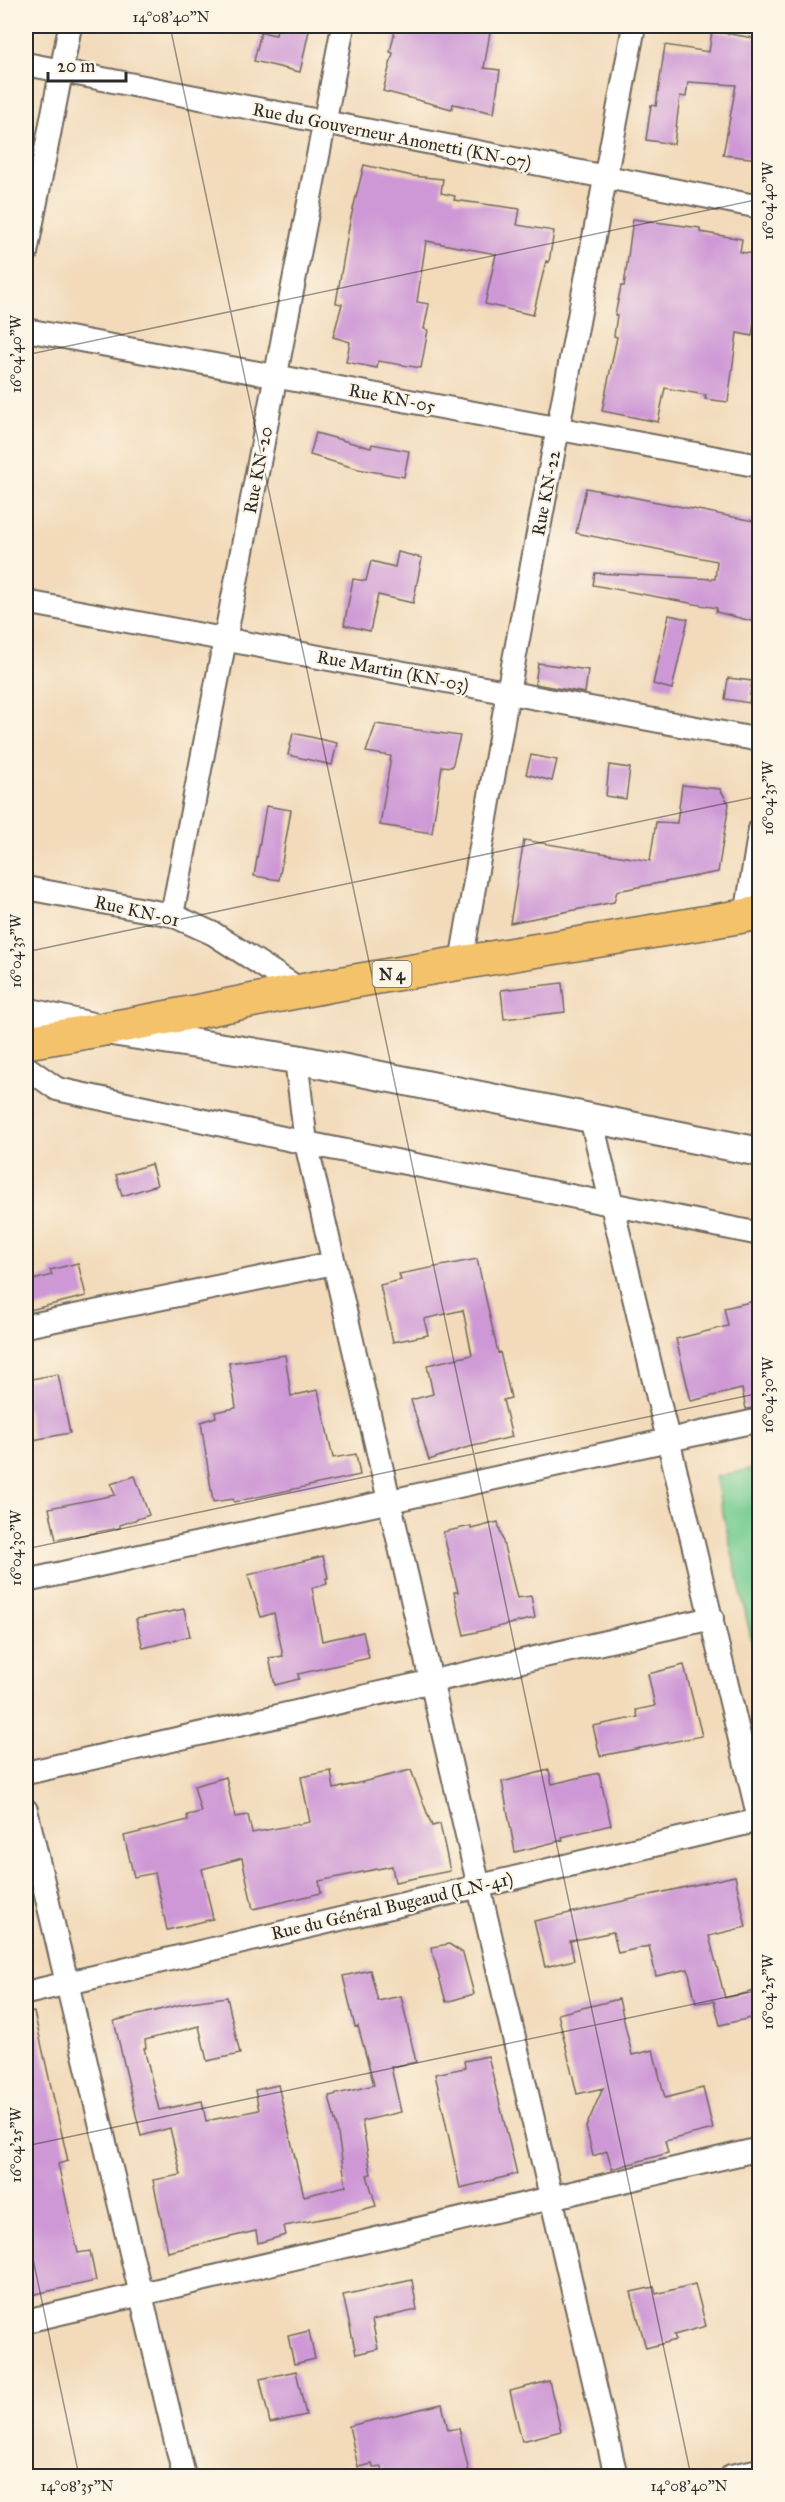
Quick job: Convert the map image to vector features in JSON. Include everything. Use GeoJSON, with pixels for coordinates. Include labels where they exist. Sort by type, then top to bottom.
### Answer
{"type":"FeatureCollection","features":[{"type":"Feature","properties":{"kind":"main road","name":"N 4"},"geometry":{"type":"LineString","coordinates":[[26,1042],[105,1030],[461,962],[753,914]]}},
{"type":"Feature","properties":{"kind":"street"},"geometry":{"type":"LineString","coordinates":[[26,253],[70,26]]}},
{"type":"Feature","properties":{"kind":"street","name":"Rue KN-20"},"geometry":{"type":"LineString","coordinates":[[172,915],[343,26]]}},
{"type":"Feature","properties":{"kind":"street","name":"Rue KN-22"},"geometry":{"type":"LineString","coordinates":[[461,962],[508,692],[634,26]]}},
{"type":"Feature","properties":{"kind":"street","name":"Rue du Gouverneur Anonetti (KN-07)"},"geometry":{"type":"LineString","coordinates":[[26,64],[759,207]]}},
{"type":"Feature","properties":{"kind":"street","name":"Rue KN-05"},"geometry":{"type":"LineString","coordinates":[[26,330],[759,466]]}},
{"type":"Feature","properties":{"kind":"street","name":"Rue Martin (KN-03)"},"geometry":{"type":"LineString","coordinates":[[26,602],[759,740]]}},
{"type":"Feature","properties":{"kind":"street"},"geometry":{"type":"LineString","coordinates":[[753,914],[759,830]]}},
{"type":"Feature","properties":{"kind":"street","name":"Rue KN-01"},"geometry":{"type":"LineString","coordinates":[[26,888],[172,915],[214,934],[302,991]]}},
{"type":"Feature","properties":{"kind":"street"},"geometry":{"type":"LineString","coordinates":[[26,1012],[105,1030],[296,1059],[759,1152]]}},
{"type":"Feature","properties":{"kind":"street"},"geometry":{"type":"LineString","coordinates":[[296,1059],[306,1143],[616,2476]]}},
{"type":"Feature","properties":{"kind":"street"},"geometry":{"type":"LineString","coordinates":[[26,1067],[57,1089],[306,1143],[759,1234]]}},
{"type":"Feature","properties":{"kind":"street"},"geometry":{"type":"LineString","coordinates":[[591,1118],[614,1205],[759,1821]]}},
{"type":"Feature","properties":{"kind":"street"},"geometry":{"type":"LineString","coordinates":[[26,1326],[334,1263]]}},
{"type":"Feature","properties":{"kind":"street"},"geometry":{"type":"LineString","coordinates":[[26,1581],[759,1420]]}},
{"type":"Feature","properties":{"kind":"street"},"geometry":{"type":"LineString","coordinates":[[26,1773],[712,1618]]}},
{"type":"Feature","properties":{"kind":"street"},"geometry":{"type":"LineString","coordinates":[[26,1810],[183,2476]]}},
{"type":"Feature","properties":{"kind":"street","name":"Rue du Général Bugeaud (LN-41)"},"geometry":{"type":"LineString","coordinates":[[26,1993],[759,1821]]}},
{"type":"Feature","properties":{"kind":"street"},"geometry":{"type":"LineString","coordinates":[[26,2321],[759,2149]]}},
{"type":"Feature","properties":{"kind":"street"},"geometry":{"type":"LineString","coordinates":[[731,2476],[759,2470]]}},
{"type":"Feature","properties":{"kind":"green space"},"geometry":{"type":"Polygon","coordinates":[[[760,1467],[759,1673],[715,1477],[760,1467]]]}},
{"type":"Feature","properties":{"kind":"building"},"geometry":{"type":"Polygon","coordinates":[[[277,26],[310,26],[300,72],[254,61],[261,32],[276,35],[277,26]]]}},
{"type":"Feature","properties":{"kind":"building"},"geometry":{"type":"Polygon","coordinates":[[[396,26],[491,26],[484,68],[500,70],[494,113],[453,104],[452,109],[383,91],[393,53],[390,52],[396,26]]]}},
{"type":"Feature","properties":{"kind":"building"},"geometry":{"type":"Polygon","coordinates":[[[712,31],[759,39],[759,108],[754,137],[759,139],[759,159],[723,155],[736,85],[688,82],[686,97],[680,96],[674,144],[646,140],[651,105],[656,106],[665,45],[709,52],[712,31]]]}},
{"type":"Feature","properties":{"kind":"building"},"geometry":{"type":"Polygon","coordinates":[[[364,165],[412,176],[443,179],[441,193],[455,196],[454,200],[520,209],[517,225],[554,231],[549,262],[546,261],[533,315],[485,304],[496,254],[426,241],[417,302],[429,304],[424,329],[428,330],[421,368],[378,361],[377,368],[346,362],[350,342],[333,337],[342,304],[336,303],[350,221],[364,165]]]}},
{"type":"Feature","properties":{"kind":"building"},"geometry":{"type":"Polygon","coordinates":[[[633,219],[700,228],[700,232],[742,239],[740,252],[759,255],[759,285],[752,336],[737,333],[728,402],[705,399],[706,395],[665,388],[658,422],[602,411],[617,337],[614,336],[617,315],[615,315],[621,286],[624,286],[633,219]]]}},
{"type":"Feature","properties":{"kind":"building"},"geometry":{"type":"Polygon","coordinates":[[[316,433],[371,448],[372,444],[409,451],[404,477],[358,469],[310,455],[316,433]]]}},
{"type":"Feature","properties":{"kind":"building"},"geometry":{"type":"Polygon","coordinates":[[[586,488],[759,522],[759,623],[716,612],[717,608],[593,585],[595,573],[715,579],[717,561],[576,533],[586,488]]]}},
{"type":"Feature","properties":{"kind":"building"},"geometry":{"type":"Polygon","coordinates":[[[398,552],[422,558],[413,603],[378,595],[370,631],[344,625],[353,579],[366,581],[371,561],[395,567],[398,552]]]}},
{"type":"Feature","properties":{"kind":"building"},"geometry":{"type":"Polygon","coordinates":[[[669,615],[688,619],[672,689],[653,684],[669,615]]]}},
{"type":"Feature","properties":{"kind":"building"},"geometry":{"type":"Polygon","coordinates":[[[538,663],[588,670],[585,693],[535,684],[538,663]]]}},
{"type":"Feature","properties":{"kind":"building"},"geometry":{"type":"Polygon","coordinates":[[[728,678],[752,681],[749,703],[725,699],[728,678]]]}},
{"type":"Feature","properties":{"kind":"building"},"geometry":{"type":"Polygon","coordinates":[[[376,724],[460,736],[452,767],[442,766],[432,833],[380,825],[391,756],[366,752],[376,724]]]}},
{"type":"Feature","properties":{"kind":"building"},"geometry":{"type":"Polygon","coordinates":[[[293,733],[337,743],[332,765],[288,755],[293,733]]]}},
{"type":"Feature","properties":{"kind":"building"},"geometry":{"type":"Polygon","coordinates":[[[531,755],[557,760],[552,781],[526,774],[531,755]]]}},
{"type":"Feature","properties":{"kind":"building"},"geometry":{"type":"Polygon","coordinates":[[[609,765],[630,768],[626,799],[606,796],[609,765]]]}},
{"type":"Feature","properties":{"kind":"building"},"geometry":{"type":"Polygon","coordinates":[[[682,785],[720,789],[729,804],[718,872],[617,891],[614,902],[510,923],[524,840],[650,861],[656,822],[677,823],[682,785]]]}},
{"type":"Feature","properties":{"kind":"building"},"geometry":{"type":"Polygon","coordinates":[[[266,806],[291,810],[279,880],[254,876],[266,806]]]}},
{"type":"Feature","properties":{"kind":"building"},"geometry":{"type":"Polygon","coordinates":[[[562,983],[565,1012],[504,1019],[501,990],[562,983]]]}},
{"type":"Feature","properties":{"kind":"building"},"geometry":{"type":"Polygon","coordinates":[[[151,1164],[157,1185],[122,1196],[116,1175],[151,1164]]]}},
{"type":"Feature","properties":{"kind":"building"},"geometry":{"type":"Polygon","coordinates":[[[477,1259],[498,1353],[500,1352],[511,1398],[503,1400],[512,1437],[465,1448],[429,1460],[411,1400],[433,1394],[427,1365],[472,1355],[463,1310],[424,1319],[428,1335],[393,1342],[380,1285],[401,1280],[399,1274],[477,1259]]]}},
{"type":"Feature","properties":{"kind":"building"},"geometry":{"type":"Polygon","coordinates":[[[78,1263],[86,1296],[26,1311],[26,1282],[52,1275],[50,1270],[78,1263]]]}},
{"type":"Feature","properties":{"kind":"building"},"geometry":{"type":"Polygon","coordinates":[[[759,1300],[759,1407],[746,1409],[742,1389],[691,1401],[676,1339],[728,1326],[724,1308],[759,1300]]]}},
{"type":"Feature","properties":{"kind":"building"},"geometry":{"type":"Polygon","coordinates":[[[285,1355],[291,1396],[318,1390],[333,1458],[356,1454],[360,1475],[234,1502],[233,1499],[213,1502],[201,1422],[216,1417],[215,1412],[236,1408],[229,1363],[285,1355]]]}},
{"type":"Feature","properties":{"kind":"building"},"geometry":{"type":"Polygon","coordinates":[[[58,1374],[70,1433],[33,1440],[26,1403],[26,1380],[58,1374]]]}},
{"type":"Feature","properties":{"kind":"building"},"geometry":{"type":"Polygon","coordinates":[[[135,1476],[149,1515],[120,1525],[120,1528],[56,1540],[49,1508],[115,1495],[111,1484],[135,1476]]]}},
{"type":"Feature","properties":{"kind":"building"},"geometry":{"type":"Polygon","coordinates":[[[498,1522],[517,1598],[531,1596],[535,1618],[464,1635],[454,1592],[458,1592],[443,1532],[471,1526],[471,1529],[498,1522]]]}},
{"type":"Feature","properties":{"kind":"building"},"geometry":{"type":"Polygon","coordinates":[[[323,1556],[328,1578],[326,1578],[327,1584],[312,1588],[322,1641],[363,1632],[369,1658],[298,1674],[299,1679],[275,1685],[269,1658],[283,1656],[274,1613],[261,1617],[248,1575],[323,1556]]]}},
{"type":"Feature","properties":{"kind":"building"},"geometry":{"type":"Polygon","coordinates":[[[184,1609],[190,1636],[143,1648],[136,1619],[184,1609]]]}},
{"type":"Feature","properties":{"kind":"building"},"geometry":{"type":"Polygon","coordinates":[[[684,1665],[702,1736],[600,1756],[593,1726],[638,1717],[636,1710],[655,1706],[648,1674],[684,1665]]]}},
{"type":"Feature","properties":{"kind":"building"},"geometry":{"type":"Polygon","coordinates":[[[411,1770],[432,1826],[440,1824],[450,1871],[395,1882],[392,1866],[319,1881],[321,1893],[253,1909],[242,1858],[202,1869],[213,1919],[167,1930],[155,1873],[134,1877],[124,1836],[188,1820],[187,1815],[201,1812],[194,1786],[226,1777],[235,1817],[248,1815],[252,1833],[310,1822],[301,1777],[331,1771],[334,1789],[411,1770]]]}},
{"type":"Feature","properties":{"kind":"building"},"geometry":{"type":"Polygon","coordinates":[[[549,1770],[552,1784],[599,1773],[611,1825],[515,1852],[502,1782],[549,1770]]]}},
{"type":"Feature","properties":{"kind":"building"},"geometry":{"type":"Polygon","coordinates":[[[735,1876],[746,1927],[709,1936],[725,1998],[759,1990],[759,2016],[720,2025],[714,2001],[696,2003],[688,1969],[656,1976],[649,1946],[618,1953],[613,1932],[570,1941],[574,1960],[545,1967],[534,1921],[735,1876]]]}},
{"type":"Feature","properties":{"kind":"building"},"geometry":{"type":"Polygon","coordinates":[[[449,1944],[463,1953],[474,1994],[446,2002],[431,1947],[449,1944]]]}},
{"type":"Feature","properties":{"kind":"building"},"geometry":{"type":"Polygon","coordinates":[[[370,1970],[378,2001],[401,1996],[416,2062],[391,2067],[401,2112],[362,2121],[371,2174],[367,2175],[376,2206],[284,2226],[286,2235],[258,2243],[256,2231],[168,2252],[153,2180],[181,2175],[170,2128],[141,2136],[114,2021],[191,2002],[227,1997],[240,2054],[207,2061],[199,2026],[145,2040],[146,2048],[144,2048],[159,2110],[202,2101],[206,2121],[259,2110],[255,2090],[278,2085],[304,2196],[346,2186],[337,2128],[329,2096],[374,2085],[358,2026],[355,2027],[343,1976],[370,1970]]]}},
{"type":"Feature","properties":{"kind":"building"},"geometry":{"type":"Polygon","coordinates":[[[619,1999],[632,2055],[653,2050],[665,2098],[703,2088],[713,2129],[665,2141],[668,2153],[612,2169],[607,2151],[593,2156],[586,2127],[603,2088],[577,2094],[558,2014],[619,1999]]]}},
{"type":"Feature","properties":{"kind":"building"},"geometry":{"type":"Polygon","coordinates":[[[34,2012],[68,2161],[58,2164],[78,2253],[90,2251],[96,2281],[26,2296],[26,2013],[34,2012]]]}},
{"type":"Feature","properties":{"kind":"building"},"geometry":{"type":"Polygon","coordinates":[[[488,2056],[517,2174],[460,2188],[435,2074],[465,2068],[464,2061],[488,2056]]]}},
{"type":"Feature","properties":{"kind":"building"},"geometry":{"type":"Polygon","coordinates":[[[412,2280],[417,2310],[372,2320],[378,2349],[356,2354],[343,2295],[412,2280]]]}},
{"type":"Feature","properties":{"kind":"building"},"geometry":{"type":"Polygon","coordinates":[[[695,2284],[706,2326],[674,2335],[676,2340],[646,2348],[631,2292],[654,2287],[656,2294],[695,2284]]]}},
{"type":"Feature","properties":{"kind":"building"},"geometry":{"type":"Polygon","coordinates":[[[309,2331],[315,2359],[294,2364],[288,2336],[309,2331]]]}},
{"type":"Feature","properties":{"kind":"building"},"geometry":{"type":"Polygon","coordinates":[[[296,2371],[306,2415],[270,2423],[260,2379],[296,2371]]]}},
{"type":"Feature","properties":{"kind":"building"},"geometry":{"type":"Polygon","coordinates":[[[549,2381],[561,2431],[522,2441],[510,2391],[549,2381]]]}},
{"type":"Feature","properties":{"kind":"building"},"geometry":{"type":"Polygon","coordinates":[[[442,2404],[448,2430],[459,2428],[470,2476],[383,2476],[382,2467],[373,2468],[372,2464],[358,2467],[349,2426],[442,2404]]]}}]}
